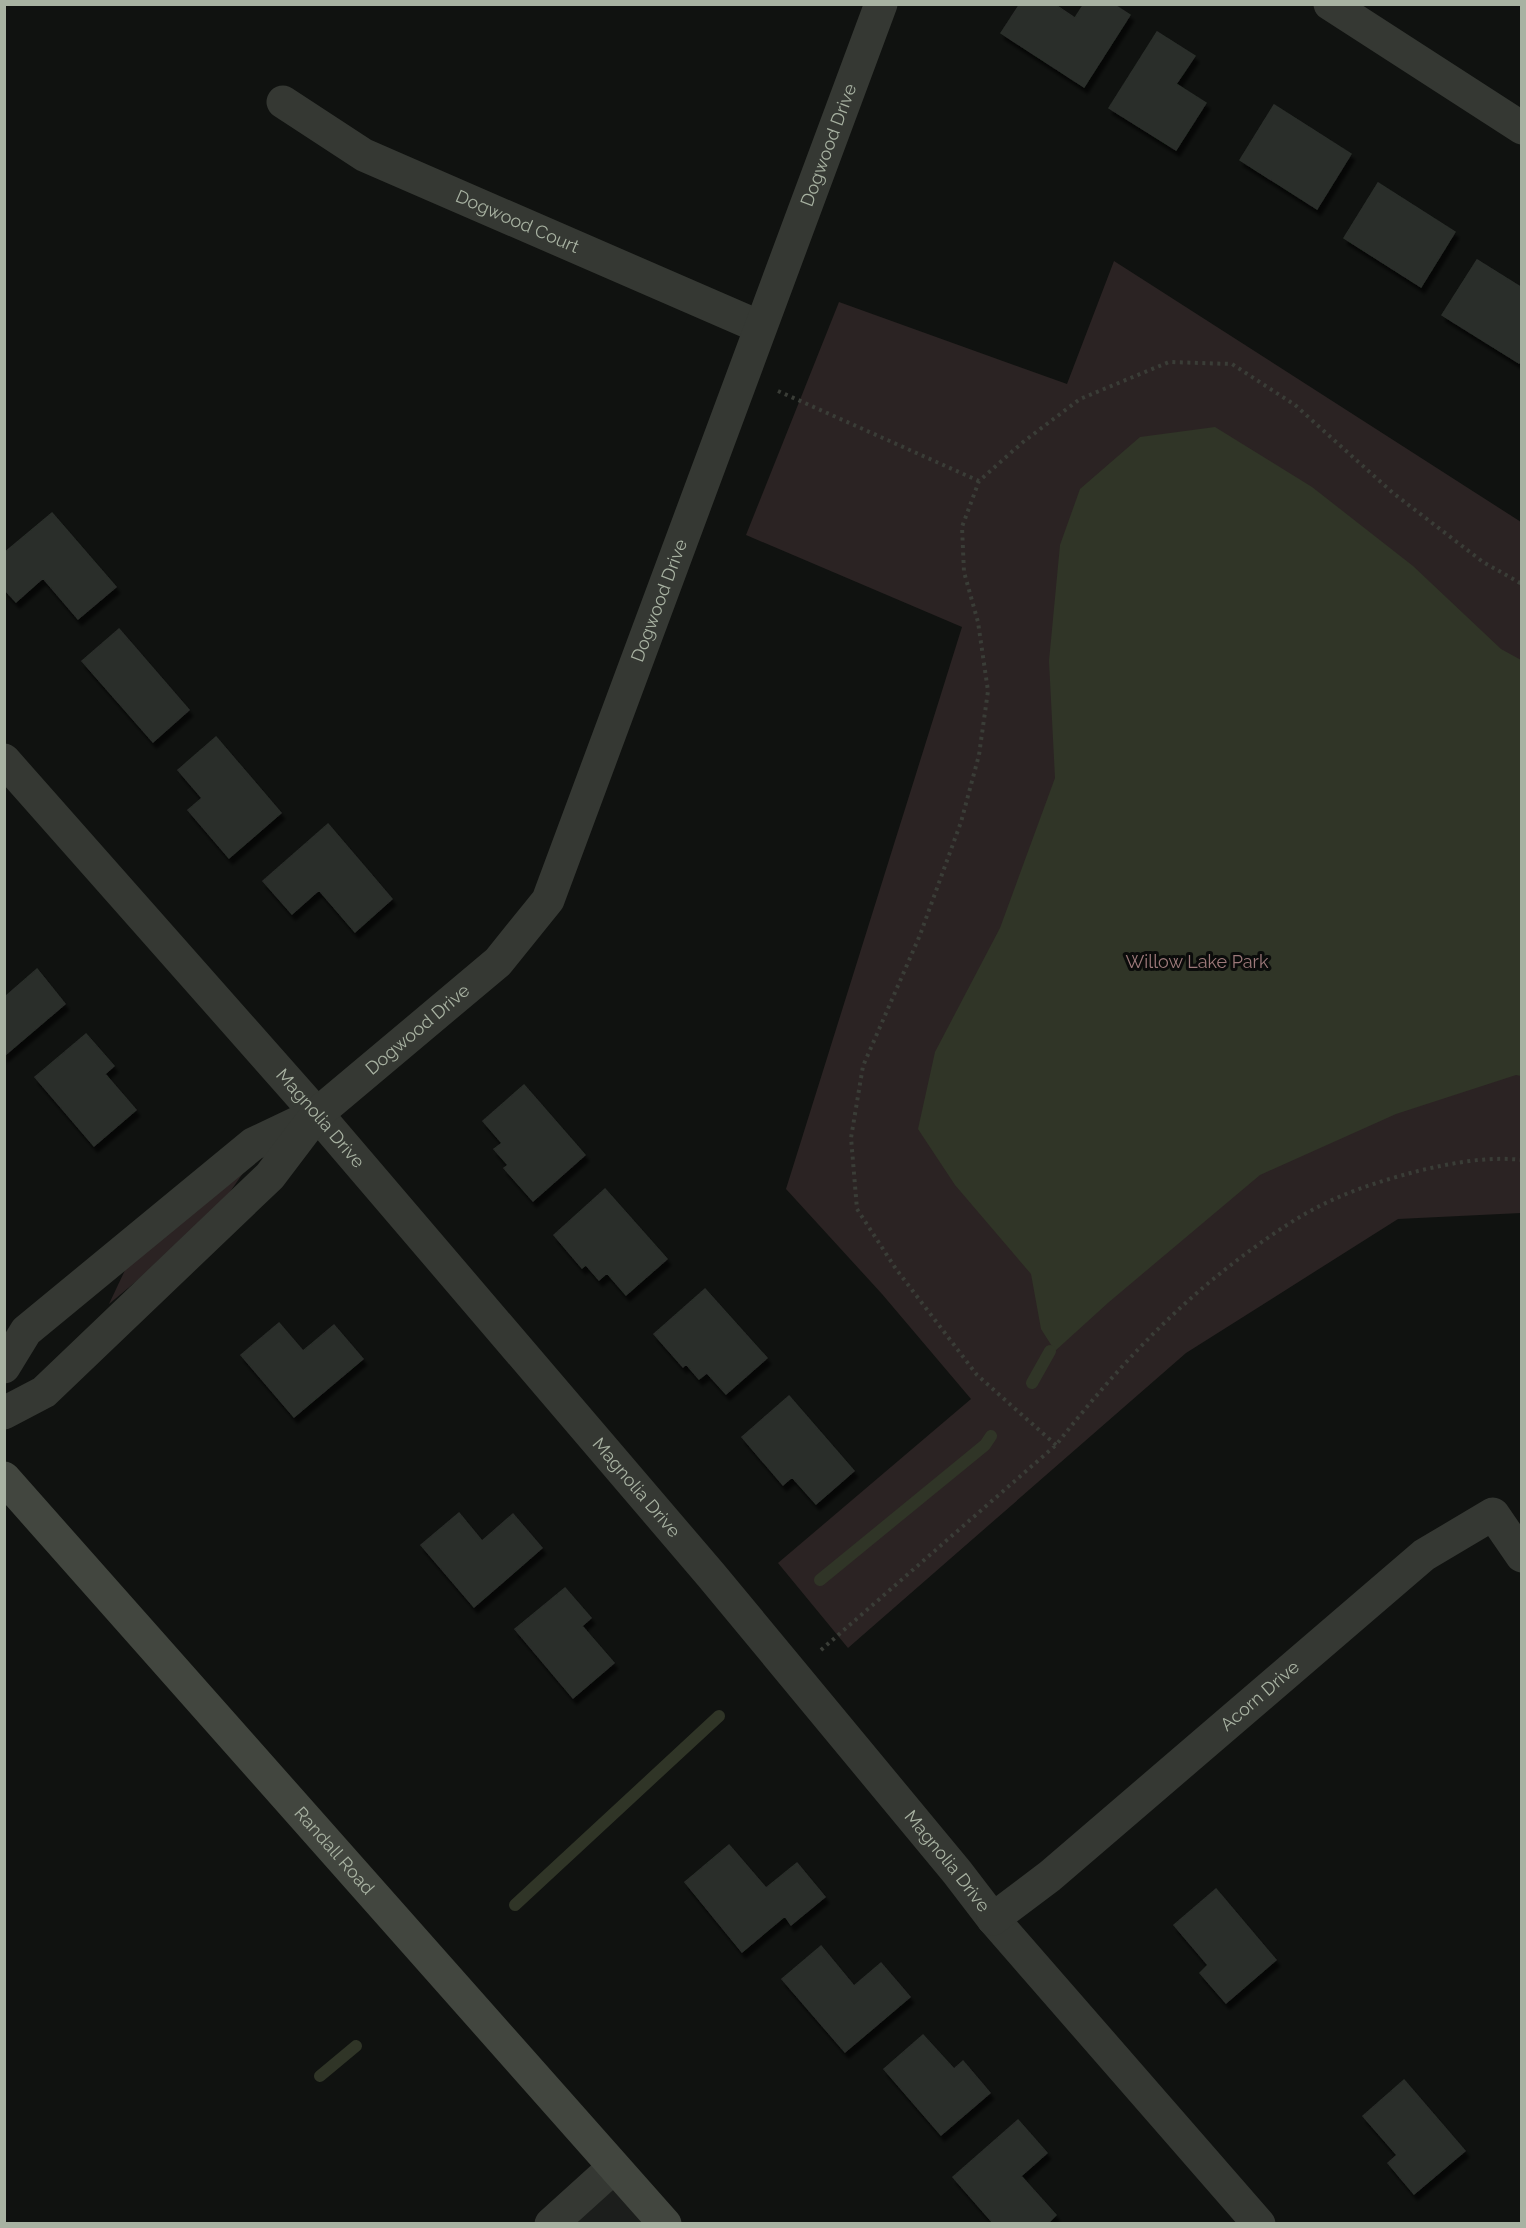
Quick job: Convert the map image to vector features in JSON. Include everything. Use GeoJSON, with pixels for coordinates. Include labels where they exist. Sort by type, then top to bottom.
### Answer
{"type":"FeatureCollection","features":[{"type":"Feature","properties":{"kind":"main road","name":"Randall Road"},"geometry":{"type":"LineString","coordinates":[[4,1478],[665,2223]]}},
{"type":"Feature","properties":{"kind":"street","name":"Dogwood Drive"},"geometry":{"type":"LineString","coordinates":[[4,1413],[44,1392],[270,1176],[317,1114],[498,962],[548,900],[880,4]]}},
{"type":"Feature","properties":{"kind":"street"},"geometry":{"type":"LineString","coordinates":[[1330,4],[1521,128]]}},
{"type":"Feature","properties":{"kind":"street","name":"Dogwood Court"},"geometry":{"type":"LineString","coordinates":[[283,102],[364,154],[760,327]]}},
{"type":"Feature","properties":{"kind":"street","name":"Magnolia Drive"},"geometry":{"type":"LineString","coordinates":[[4,760],[317,1114],[711,1575],[957,1872],[993,1919],[1259,2223]]}},
{"type":"Feature","properties":{"kind":"street","name":"Dogwood Drive"},"geometry":{"type":"LineString","coordinates":[[4,1367],[26,1331],[253,1144],[317,1114]]}},
{"type":"Feature","properties":{"kind":"street","name":"Acorn Drive"},"geometry":{"type":"LineString","coordinates":[[993,1919],[1050,1876],[1424,1555],[1493,1514],[1521,1556]]}},
{"type":"Feature","properties":{"kind":"street"},"geometry":{"type":"LineString","coordinates":[[551,2223],[614,2167]]}},
{"type":"Feature","properties":{"kind":"path"},"geometry":{"type":"LineString","coordinates":[[1056,1445],[983,1381],[896,1269],[857,1209],[851,1138],[863,1066],[927,914],[961,822],[979,756],[988,691],[978,622],[964,572],[962,527],[979,481],[1023,442],[1080,399],[1169,362],[1232,364],[1295,405],[1402,500],[1484,562],[1521,584]]}},
{"type":"Feature","properties":{"kind":"path"},"geometry":{"type":"LineString","coordinates":[[774,390],[979,481]]}},
{"type":"Feature","properties":{"kind":"path"},"geometry":{"type":"LineString","coordinates":[[793,1674],[1056,1445],[1088,1405],[1155,1330],[1216,1276],[1280,1228],[1328,1202],[1381,1181],[1456,1162],[1505,1158],[1521,1160]]}},
{"type":"Feature","properties":{"kind":"shaded area"},"geometry":{"type":"Polygon","coordinates":[[[1215,427],[1312,487],[1413,566],[1501,649],[1521,660],[1521,1076],[1516,1075],[1396,1114],[1260,1175],[1109,1302],[1055,1351],[1041,1329],[1031,1274],[955,1185],[918,1129],[935,1052],[1000,928],[1055,778],[1049,661],[1060,545],[1080,489],[1140,437],[1215,427]]]}},
{"type":"Feature","properties":{"kind":"shaded area"},"geometry":{"type":"Polygon","coordinates":[[[610,2182],[647,2224],[565,2224],[610,2182]]]}},
{"type":"Feature","properties":{"kind":"green space","name":"Willow Lake Park"},"geometry":{"type":"Polygon","coordinates":[[[1114,261],[1521,522],[1521,1213],[1398,1219],[1186,1353],[848,1648],[778,1563],[971,1399],[882,1294],[786,1189],[962,627],[746,535],[839,302],[1067,384],[1114,261]]]}},
{"type":"Feature","properties":{"kind":"green space"},"geometry":{"type":"Polygon","coordinates":[[[248,1166],[211,1219],[109,1304],[135,1249],[248,1166]]]}},
{"type":"Feature","properties":{"kind":"building"},"geometry":{"type":"Polygon","coordinates":[[[1020,4],[1054,4],[1075,18],[1084,4],[1113,4],[1130,15],[1084,87],[1001,33],[1020,4]]]}},
{"type":"Feature","properties":{"kind":"building"},"geometry":{"type":"Polygon","coordinates":[[[1157,32],[1195,56],[1176,84],[1206,103],[1176,150],[1109,108],[1157,32]]]}},
{"type":"Feature","properties":{"kind":"building"},"geometry":{"type":"Polygon","coordinates":[[[1274,105],[1351,154],[1317,209],[1240,160],[1274,105]]]}},
{"type":"Feature","properties":{"kind":"building"},"geometry":{"type":"Polygon","coordinates":[[[1378,183],[1455,232],[1421,287],[1344,238],[1378,183]]]}},
{"type":"Feature","properties":{"kind":"building"},"geometry":{"type":"Polygon","coordinates":[[[1477,260],[1522,288],[1522,360],[1519,363],[1442,315],[1477,260]]]}},
{"type":"Feature","properties":{"kind":"building"},"geometry":{"type":"Polygon","coordinates":[[[52,513],[116,587],[78,619],[43,578],[16,602],[4,589],[4,553],[52,513]]]}},
{"type":"Feature","properties":{"kind":"building"},"geometry":{"type":"Polygon","coordinates":[[[119,629],[189,710],[153,742],[82,661],[119,629]]]}},
{"type":"Feature","properties":{"kind":"building"},"geometry":{"type":"Polygon","coordinates":[[[216,737],[281,813],[229,858],[188,810],[202,798],[178,770],[216,737]]]}},
{"type":"Feature","properties":{"kind":"building"},"geometry":{"type":"Polygon","coordinates":[[[328,824],[392,899],[355,932],[319,890],[292,914],[263,881],[328,824]]]}},
{"type":"Feature","properties":{"kind":"building"},"geometry":{"type":"Polygon","coordinates":[[[37,969],[65,1004],[4,1056],[4,995],[6,996],[37,969]]]}},
{"type":"Feature","properties":{"kind":"building"},"geometry":{"type":"Polygon","coordinates":[[[86,1034],[114,1066],[105,1074],[136,1110],[94,1146],[35,1077],[86,1034]]]}},
{"type":"Feature","properties":{"kind":"building"},"geometry":{"type":"Polygon","coordinates":[[[524,1085],[585,1155],[533,1201],[504,1168],[508,1165],[494,1149],[502,1143],[483,1121],[524,1085]]]}},
{"type":"Feature","properties":{"kind":"building"},"geometry":{"type":"Polygon","coordinates":[[[605,1189],[667,1259],[626,1295],[607,1273],[599,1280],[586,1265],[582,1268],[554,1235],[605,1189]]]}},
{"type":"Feature","properties":{"kind":"building"},"geometry":{"type":"Polygon","coordinates":[[[705,1289],[767,1358],[726,1394],[707,1373],[699,1379],[686,1364],[683,1367],[654,1334],[705,1289]]]}},
{"type":"Feature","properties":{"kind":"building"},"geometry":{"type":"Polygon","coordinates":[[[279,1323],[303,1351],[334,1325],[363,1359],[294,1417],[241,1355],[279,1323]]]}},
{"type":"Feature","properties":{"kind":"building"},"geometry":{"type":"Polygon","coordinates":[[[789,1396],[854,1471],[816,1504],[792,1477],[783,1485],[742,1437],[789,1396]]]}},
{"type":"Feature","properties":{"kind":"building"},"geometry":{"type":"Polygon","coordinates":[[[459,1513],[482,1541],[513,1514],[542,1548],[474,1607],[421,1545],[459,1513]]]}},
{"type":"Feature","properties":{"kind":"building"},"geometry":{"type":"Polygon","coordinates":[[[565,1588],[591,1618],[582,1626],[614,1663],[573,1698],[515,1629],[565,1588]]]}},
{"type":"Feature","properties":{"kind":"building"},"geometry":{"type":"Polygon","coordinates":[[[729,1845],[766,1888],[797,1863],[825,1897],[791,1925],[785,1916],[742,1952],[685,1882],[729,1845]]]}},
{"type":"Feature","properties":{"kind":"building"},"geometry":{"type":"Polygon","coordinates":[[[1216,1889],[1276,1960],[1226,2003],[1200,1973],[1208,1965],[1174,1925],[1216,1889]]]}},
{"type":"Feature","properties":{"kind":"building"},"geometry":{"type":"Polygon","coordinates":[[[821,1946],[854,1986],[881,1963],[910,1997],[845,2052],[782,1979],[821,1946]]]}},
{"type":"Feature","properties":{"kind":"building"},"geometry":{"type":"Polygon","coordinates":[[[923,2035],[954,2069],[963,2061],[990,2093],[941,2135],[884,2069],[923,2035]]]}},
{"type":"Feature","properties":{"kind":"building"},"geometry":{"type":"Polygon","coordinates":[[[1404,2080],[1465,2151],[1414,2194],[1388,2163],[1397,2155],[1363,2116],[1404,2080]]]}},
{"type":"Feature","properties":{"kind":"building"},"geometry":{"type":"Polygon","coordinates":[[[1018,2120],[1047,2153],[1021,2176],[1056,2215],[1047,2224],[994,2224],[953,2177],[1018,2120]]]}},
{"type":"Feature","properties":{"kind":"waterway"},"geometry":{"type":"LineString","coordinates":[[1032,1383],[1050,1351]]}},
{"type":"Feature","properties":{"kind":"waterway"},"geometry":{"type":"LineString","coordinates":[[820,1580],[985,1445],[991,1436]]}},
{"type":"Feature","properties":{"kind":"waterway"},"geometry":{"type":"LineString","coordinates":[[515,1905],[719,1716]]}},
{"type":"Feature","properties":{"kind":"waterway"},"geometry":{"type":"LineString","coordinates":[[320,2076],[356,2046]]}}]}
